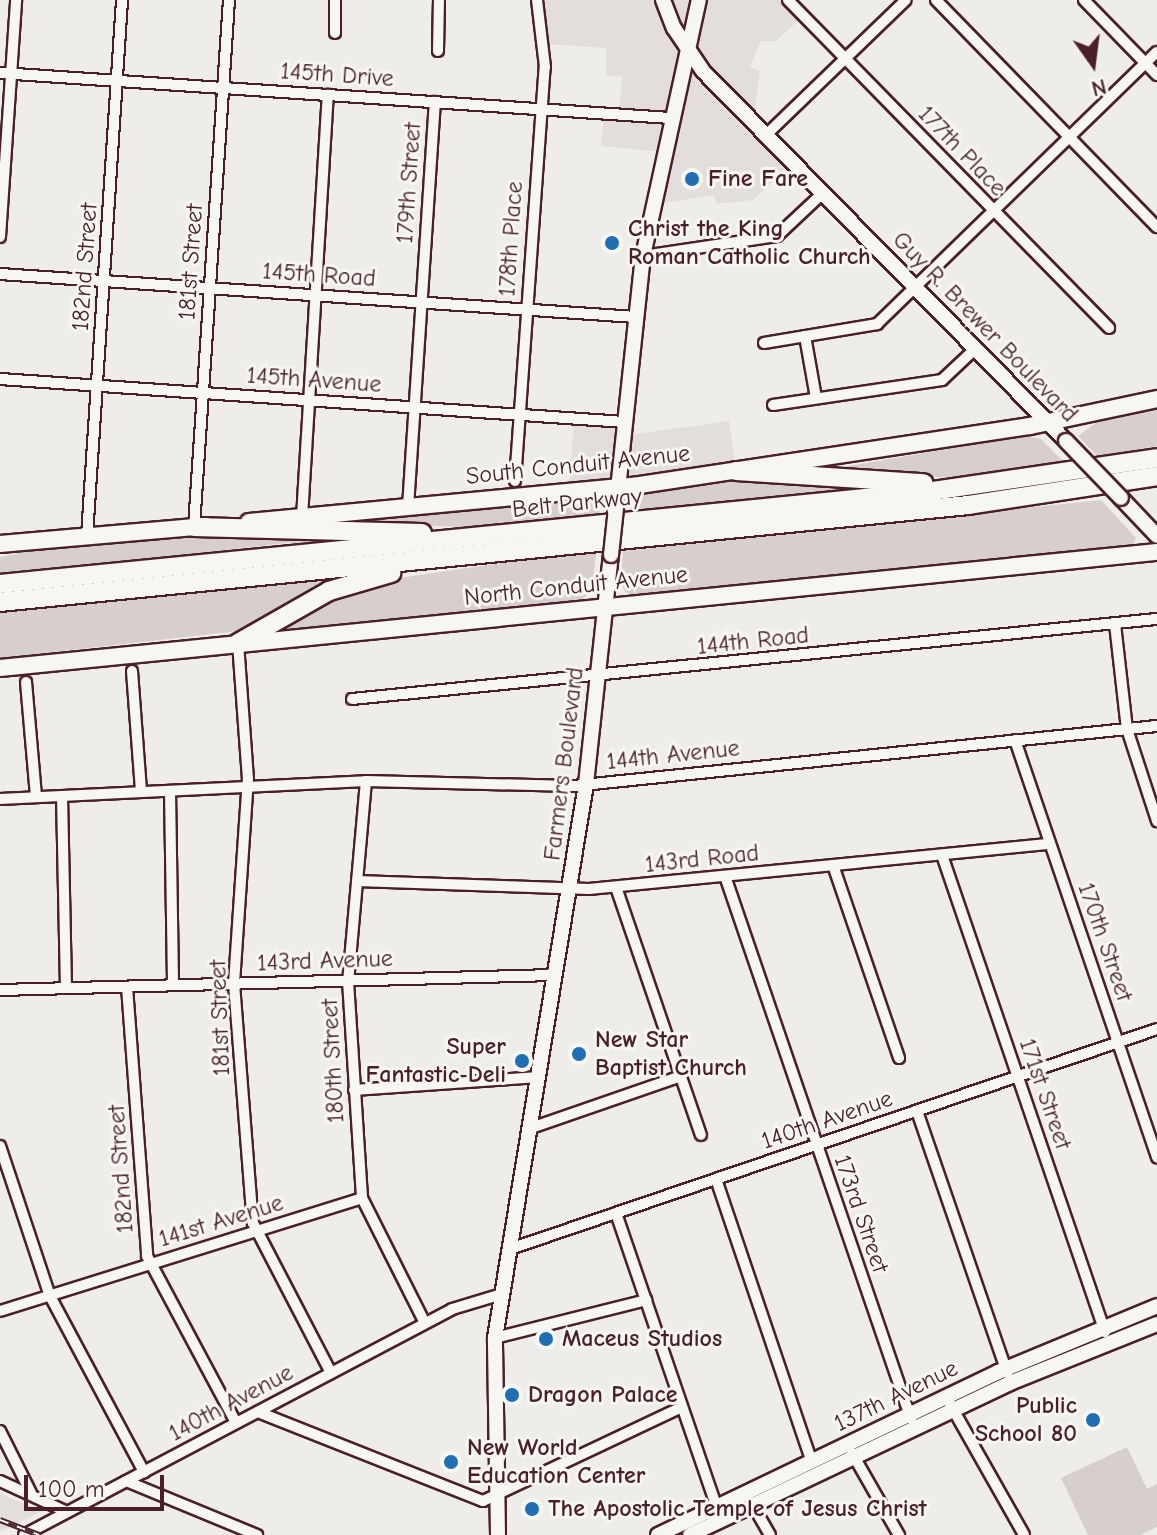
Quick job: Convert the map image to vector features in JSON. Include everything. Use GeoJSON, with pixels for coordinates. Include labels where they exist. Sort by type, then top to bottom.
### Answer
{"type":"FeatureCollection","features":[{"type":"Feature","properties":{"kind":"highway","name":"Belt Parkway"},"geometry":{"type":"LineString","coordinates":[[0,584],[994,485],[1157,458]]}},
{"type":"Feature","properties":{"kind":"highway"},"geometry":{"type":"LineString","coordinates":[[736,471],[994,485]]}},
{"type":"Feature","properties":{"kind":"highway","name":"Belt Parkway"},"geometry":{"type":"LineString","coordinates":[[0,602],[979,504],[1157,476]]}},
{"type":"Feature","properties":{"kind":"highway"},"geometry":{"type":"LineString","coordinates":[[194,527],[492,535]]}},
{"type":"Feature","properties":{"kind":"highway"},"geometry":{"type":"LineString","coordinates":[[238,643],[349,583],[514,551]]}},
{"type":"Feature","properties":{"kind":"main road","name":"Guy R. Brewer Boulevard"},"geometry":{"type":"LineString","coordinates":[[663,0],[685,47],[766,135],[1157,536]]}},
{"type":"Feature","properties":{"kind":"main road","name":"Farmers Boulevard"},"geometry":{"type":"LineString","coordinates":[[498,1535],[495,1338],[586,784],[643,256],[685,47],[699,0]]}},
{"type":"Feature","properties":{"kind":"main road","name":"South Conduit Avenue"},"geometry":{"type":"LineString","coordinates":[[0,544],[618,488],[1047,423],[1157,399]]}},
{"type":"Feature","properties":{"kind":"main road","name":"North Conduit Avenue"},"geometry":{"type":"LineString","coordinates":[[0,668],[1157,552]]}},
{"type":"Feature","properties":{"kind":"main road","name":"137th Avenue"},"geometry":{"type":"LineString","coordinates":[[1106,1338],[1157,1306]]}},
{"type":"Feature","properties":{"kind":"main road","name":"137th Avenue"},"geometry":{"type":"LineString","coordinates":[[658,1535],[719,1514],[1008,1376],[1106,1338],[1157,1324]]}},
{"type":"Feature","properties":{"kind":"main road","name":"137th Avenue"},"geometry":{"type":"LineString","coordinates":[[749,1499],[812,1462],[851,1451]]}},
{"type":"Feature","properties":{"kind":"main road","name":"137th Avenue"},"geometry":{"type":"LineString","coordinates":[[690,1535],[719,1514]]}},
{"type":"Feature","properties":{"kind":"street"},"geometry":{"type":"LineString","coordinates":[[0,237],[5,74],[16,0]]}},
{"type":"Feature","properties":{"kind":"street","name":"182nd Street"},"geometry":{"type":"LineString","coordinates":[[87,536],[122,0]]}},
{"type":"Feature","properties":{"kind":"street","name":"181st Street"},"geometry":{"type":"LineString","coordinates":[[194,527],[229,0]]}},
{"type":"Feature","properties":{"kind":"street"},"geometry":{"type":"LineString","coordinates":[[335,0],[335,33]]}},
{"type":"Feature","properties":{"kind":"street"},"geometry":{"type":"LineString","coordinates":[[438,51],[439,0]]}},
{"type":"Feature","properties":{"kind":"street","name":"178th Place"},"geometry":{"type":"LineString","coordinates":[[515,481],[545,67],[537,0]]}},
{"type":"Feature","properties":{"kind":"street","name":"177th Place"},"geometry":{"type":"LineString","coordinates":[[788,0],[1109,328]]}},
{"type":"Feature","properties":{"kind":"street"},"geometry":{"type":"LineString","coordinates":[[766,135],[906,0]]}},
{"type":"Feature","properties":{"kind":"street"},"geometry":{"type":"LineString","coordinates":[[936,0],[1157,227]]}},
{"type":"Feature","properties":{"kind":"street"},"geometry":{"type":"LineString","coordinates":[[1084,0],[1157,75]]}},
{"type":"Feature","properties":{"kind":"street"},"geometry":{"type":"LineString","coordinates":[[764,343],[877,324],[1157,52]]}},
{"type":"Feature","properties":{"kind":"street","name":"145th Drive"},"geometry":{"type":"LineString","coordinates":[[5,74],[670,118]]}},
{"type":"Feature","properties":{"kind":"street"},"geometry":{"type":"LineString","coordinates":[[302,517],[328,95]]}},
{"type":"Feature","properties":{"kind":"street","name":"179th Street"},"geometry":{"type":"LineString","coordinates":[[408,507],[435,102]]}},
{"type":"Feature","properties":{"kind":"street"},"geometry":{"type":"LineString","coordinates":[[643,256],[777,236],[823,193]]}},
{"type":"Feature","properties":{"kind":"street","name":"145th Road"},"geometry":{"type":"LineString","coordinates":[[0,274],[636,317]]}},
{"type":"Feature","properties":{"kind":"street"},"geometry":{"type":"LineString","coordinates":[[805,336],[816,398]]}},
{"type":"Feature","properties":{"kind":"street"},"geometry":{"type":"LineString","coordinates":[[773,405],[942,380],[974,350]]}},
{"type":"Feature","properties":{"kind":"street","name":"145th Avenue"},"geometry":{"type":"LineString","coordinates":[[0,379],[624,422]]}},
{"type":"Feature","properties":{"kind":"street","name":"144th Road"},"geometry":{"type":"LineString","coordinates":[[352,699],[1157,619]]}},
{"type":"Feature","properties":{"kind":"street"},"geometry":{"type":"LineString","coordinates":[[1115,624],[1127,729],[1157,821]]}},
{"type":"Feature","properties":{"kind":"street","name":"181st Street"},"geometry":{"type":"LineString","coordinates":[[238,643],[247,787],[234,984],[257,1230],[331,1373]]}},
{"type":"Feature","properties":{"kind":"street"},"geometry":{"type":"LineString","coordinates":[[132,671],[141,791]]}},
{"type":"Feature","properties":{"kind":"street"},"geometry":{"type":"LineString","coordinates":[[26,682],[36,797]]}},
{"type":"Feature","properties":{"kind":"street","name":"144th Avenue"},"geometry":{"type":"LineString","coordinates":[[0,799],[366,781],[586,784],[1157,726]]}},
{"type":"Feature","properties":{"kind":"street","name":"170th Street"},"geometry":{"type":"LineString","coordinates":[[1015,740],[1157,1157]]}},
{"type":"Feature","properties":{"kind":"street","name":"180th Street"},"geometry":{"type":"LineString","coordinates":[[366,781],[348,981],[362,1198],[425,1323]]}},
{"type":"Feature","properties":{"kind":"street"},"geometry":{"type":"LineString","coordinates":[[170,791],[173,985]]}},
{"type":"Feature","properties":{"kind":"street"},"geometry":{"type":"LineString","coordinates":[[62,796],[66,988]]}},
{"type":"Feature","properties":{"kind":"street","name":"143rd Road"},"geometry":{"type":"LineString","coordinates":[[357,881],[616,887],[1050,844]]}},
{"type":"Feature","properties":{"kind":"street","name":"171st Street"},"geometry":{"type":"LineString","coordinates":[[942,855],[1106,1338]]}},
{"type":"Feature","properties":{"kind":"street"},"geometry":{"type":"LineString","coordinates":[[833,865],[899,1058]]}},
{"type":"Feature","properties":{"kind":"street","name":"173rd Street"},"geometry":{"type":"LineString","coordinates":[[725,876],[912,1422]]}},
{"type":"Feature","properties":{"kind":"street"},"geometry":{"type":"LineString","coordinates":[[616,887],[701,1135]]}},
{"type":"Feature","properties":{"kind":"street","name":"143rd Avenue"},"geometry":{"type":"LineString","coordinates":[[0,990],[556,975]]}},
{"type":"Feature","properties":{"kind":"street","name":"182nd Street"},"geometry":{"type":"LineString","coordinates":[[127,987],[147,1256],[236,1423]]}},
{"type":"Feature","properties":{"kind":"street","name":"140th Avenue"},"geometry":{"type":"LineString","coordinates":[[510,1249],[1157,1029]]}},
{"type":"Feature","properties":{"kind":"street"},"geometry":{"type":"LineString","coordinates":[[531,1128],[681,1076]]}},
{"type":"Feature","properties":{"kind":"street"},"geometry":{"type":"LineString","coordinates":[[354,1090],[539,1077]]}},
{"type":"Feature","properties":{"kind":"street"},"geometry":{"type":"LineString","coordinates":[[917,1111],[1008,1376]]}},
{"type":"Feature","properties":{"kind":"street"},"geometry":{"type":"LineString","coordinates":[[0,1146],[50,1296],[144,1472]]}},
{"type":"Feature","properties":{"kind":"street"},"geometry":{"type":"LineString","coordinates":[[716,1179],[812,1462]]}},
{"type":"Feature","properties":{"kind":"street","name":"141st Avenue"},"geometry":{"type":"LineString","coordinates":[[0,1311],[362,1198]]}},
{"type":"Feature","properties":{"kind":"street"},"geometry":{"type":"LineString","coordinates":[[616,1213],[719,1514]]}},
{"type":"Feature","properties":{"kind":"street","name":"140th Avenue"},"geometry":{"type":"LineString","coordinates":[[24,1535],[425,1323],[473,1299],[502,1294]]}},
{"type":"Feature","properties":{"kind":"street"},"geometry":{"type":"LineString","coordinates":[[495,1338],[646,1300]]}},
{"type":"Feature","properties":{"kind":"street"},"geometry":{"type":"LineString","coordinates":[[950,1403],[1024,1535]]}},
{"type":"Feature","properties":{"kind":"street"},"geometry":{"type":"LineString","coordinates":[[258,1412],[483,1501],[682,1407]]}},
{"type":"Feature","properties":{"kind":"street"},"geometry":{"type":"LineString","coordinates":[[0,1431],[31,1493]]}},
{"type":"Feature","properties":{"kind":"street"},"geometry":{"type":"LineString","coordinates":[[851,1451],[899,1535]]}},
{"type":"Feature","properties":{"kind":"street"},"geometry":{"type":"LineString","coordinates":[[0,1481],[67,1512]]}},
{"type":"Feature","properties":{"kind":"street"},"geometry":{"type":"LineString","coordinates":[[126,1481],[257,1535]]}},
{"type":"Feature","properties":{"kind":"street"},"geometry":{"type":"LineString","coordinates":[[749,1499],[770,1535]]}},
{"type":"Feature","properties":{"kind":"shaded area"},"geometry":{"type":"Polygon","coordinates":[[[539,0],[785,0],[802,17],[776,41],[761,41],[750,67],[760,71],[753,124],[791,164],[753,200],[716,204],[714,195],[651,205],[662,152],[601,146],[604,115],[619,116],[622,77],[606,75],[606,48],[544,44],[539,0]]]}},
{"type":"Feature","properties":{"kind":"shaded area"},"geometry":{"type":"Polygon","coordinates":[[[1157,409],[1157,446],[1097,456],[1078,436],[1097,422],[1157,409]]]}},
{"type":"Feature","properties":{"kind":"shaded area"},"geometry":{"type":"Polygon","coordinates":[[[574,420],[622,424],[621,436],[729,421],[736,467],[569,489],[574,420]]]}},
{"type":"Feature","properties":{"kind":"shaded area"},"geometry":{"type":"Polygon","coordinates":[[[1026,436],[1041,439],[1064,462],[956,478],[824,470],[1026,436]]]}},
{"type":"Feature","properties":{"kind":"shaded area"},"geometry":{"type":"Polygon","coordinates":[[[751,479],[861,488],[627,514],[638,495],[751,479]]]}},
{"type":"Feature","properties":{"kind":"shaded area"},"geometry":{"type":"Polygon","coordinates":[[[591,500],[599,505],[600,517],[467,527],[333,523],[591,500]]]}},
{"type":"Feature","properties":{"kind":"shaded area"},"geometry":{"type":"Polygon","coordinates":[[[1101,500],[1136,538],[1133,545],[636,596],[625,592],[621,582],[623,551],[1101,500]]]}},
{"type":"Feature","properties":{"kind":"shaded area"},"geometry":{"type":"Polygon","coordinates":[[[261,533],[319,533],[356,541],[287,543],[0,575],[0,557],[41,549],[261,533]]]}},
{"type":"Feature","properties":{"kind":"shaded area"},"geometry":{"type":"Polygon","coordinates":[[[569,553],[596,554],[592,590],[582,600],[284,630],[282,623],[365,583],[569,553]]]}},
{"type":"Feature","properties":{"kind":"shaded area"},"geometry":{"type":"Polygon","coordinates":[[[357,574],[248,630],[0,658],[0,609],[357,574]]]}},
{"type":"Feature","properties":{"kind":"shaded area"},"geometry":{"type":"Polygon","coordinates":[[[1127,1447],[1147,1489],[1157,1484],[1157,1527],[1140,1535],[1088,1535],[1061,1478],[1127,1447]]]}},
{"type":"Feature","properties":{"kind":"shaded area"},"geometry":{"type":"Polygon","coordinates":[[[0,1494],[40,1510],[40,1512],[0,1532],[0,1494]]]}},
{"type":"Feature","properties":{"kind":"railway"},"geometry":{"type":"LineString","coordinates":[[0,1520],[39,1535]]}},
{"type":"Feature","properties":{"kind":"place","name":"Fine Fare"},"geometry":{"type":"Point","coordinates":[692,179]}},
{"type":"Feature","properties":{"kind":"place","name":"Christ the King Roman Catholic Church"},"geometry":{"type":"Point","coordinates":[612,243]}},
{"type":"Feature","properties":{"kind":"place","name":"New Star Baptist Church"},"geometry":{"type":"Point","coordinates":[579,1054]}},
{"type":"Feature","properties":{"kind":"place","name":"Super Fantastic Deli"},"geometry":{"type":"Point","coordinates":[522,1061]}},
{"type":"Feature","properties":{"kind":"place","name":"Maceus Studios"},"geometry":{"type":"Point","coordinates":[546,1339]}},
{"type":"Feature","properties":{"kind":"place","name":"Dragon Palace"},"geometry":{"type":"Point","coordinates":[512,1395]}},
{"type":"Feature","properties":{"kind":"place","name":"Public School 80"},"geometry":{"type":"Point","coordinates":[1093,1420]}},
{"type":"Feature","properties":{"kind":"place","name":"New World Education Center"},"geometry":{"type":"Point","coordinates":[451,1462]}},
{"type":"Feature","properties":{"kind":"place","name":"The Apostolic Temple of Jesus Christ"},"geometry":{"type":"Point","coordinates":[532,1509]}}]}
